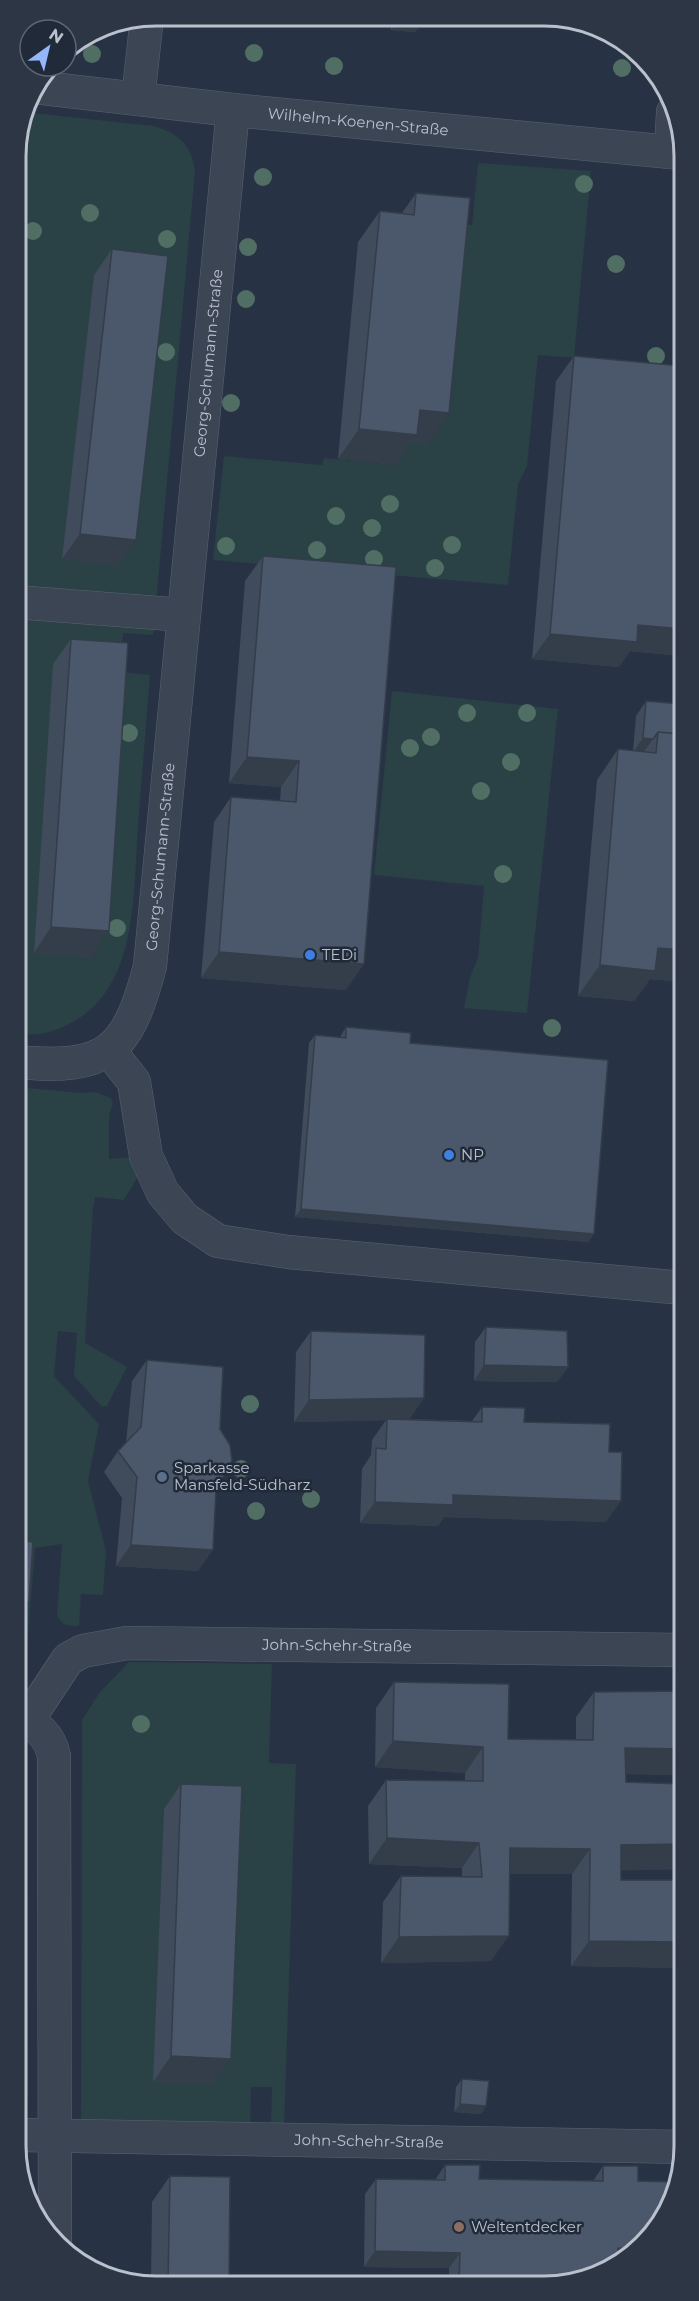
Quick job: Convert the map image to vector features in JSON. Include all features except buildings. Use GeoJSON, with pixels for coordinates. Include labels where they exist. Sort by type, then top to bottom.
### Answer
{"type":"FeatureCollection","features":[{"type":"Feature","properties":{"kind":"street"},"geometry":{"type":"LineString","coordinates":[[138,99],[146,27]]}},
{"type":"Feature","properties":{"kind":"street","name":"Wilhelm-Koenen-Straße"},"geometry":{"type":"LineString","coordinates":[[44,88],[233,110],[674,152]]}},
{"type":"Feature","properties":{"kind":"street","name":"Georg-Schumann-Straße"},"geometry":{"type":"LineString","coordinates":[[26,1062],[74,1064],[109,1050],[120,1040],[141,999],[152,955],[233,110]]}},
{"type":"Feature","properties":{"kind":"street"},"geometry":{"type":"LineString","coordinates":[[26,603],[183,615]]}},
{"type":"Feature","properties":{"kind":"street"},"geometry":{"type":"LineString","coordinates":[[109,1050],[134,1082],[146,1156],[158,1183],[173,1207],[215,1240],[274,1250],[673,1287]]}},
{"type":"Feature","properties":{"kind":"street","name":"John-Schehr-Straße"},"geometry":{"type":"LineString","coordinates":[[26,1714],[68,1659],[93,1648],[134,1642],[673,1650]]}},
{"type":"Feature","properties":{"kind":"street","name":"John-Schehr-Straße"},"geometry":{"type":"LineString","coordinates":[[26,1722],[45,1736],[54,1756],[56,2230]]}},
{"type":"Feature","properties":{"kind":"street","name":"John-Schehr-Straße"},"geometry":{"type":"LineString","coordinates":[[26,2134],[673,2147]]}},
{"type":"Feature","properties":{"kind":"green space"},"geometry":{"type":"Polygon","coordinates":[[[33,113],[153,126],[183,141],[191,154],[195,171],[156,604],[26,594],[26,147],[33,113]]]}},
{"type":"Feature","properties":{"kind":"green space"},"geometry":{"type":"Polygon","coordinates":[[[478,163],[591,171],[574,358],[538,355],[527,466],[518,484],[508,585],[213,560],[224,456],[322,465],[324,458],[396,465],[449,223],[472,225],[478,163]]]}},
{"type":"Feature","properties":{"kind":"green space"},"geometry":{"type":"Polygon","coordinates":[[[26,610],[155,621],[153,635],[123,633],[120,672],[150,675],[132,909],[128,937],[120,964],[109,988],[92,1008],[63,1027],[26,1035],[26,610]]]}},
{"type":"Feature","properties":{"kind":"green space"},"geometry":{"type":"Polygon","coordinates":[[[392,691],[558,709],[527,1013],[464,1008],[470,977],[478,958],[484,886],[374,875],[392,691]]]}},
{"type":"Feature","properties":{"kind":"green space"},"geometry":{"type":"Polygon","coordinates":[[[26,1088],[95,1092],[111,1098],[113,1104],[109,1115],[109,1159],[134,1157],[139,1175],[124,1200],[95,1197],[93,1209],[85,1343],[127,1367],[107,1406],[102,1407],[74,1376],[77,1333],[58,1331],[54,1376],[99,1424],[88,1481],[106,1551],[103,1595],[81,1594],[79,1626],[63,1623],[57,1615],[62,1544],[35,1548],[26,1658],[26,1088]]]}},
{"type":"Feature","properties":{"kind":"green space"},"geometry":{"type":"Polygon","coordinates":[[[129,1662],[272,1664],[269,1763],[296,1764],[284,2130],[271,2130],[272,2087],[251,2087],[250,2129],[81,2125],[82,1720],[100,1692],[129,1662]]]}},
{"type":"Feature","properties":{"kind":"green space"},"geometry":{"type":"Polygon","coordinates":[[[26,1823],[27,1832],[28,2097],[26,2097],[26,1823]]]}},
{"type":"Feature","properties":{"kind":"place","name":"TEDi"},"geometry":{"type":"Point","coordinates":[310,955]}},
{"type":"Feature","properties":{"kind":"place","name":"NP"},"geometry":{"type":"Point","coordinates":[449,1155]}},
{"type":"Feature","properties":{"kind":"place","name":"Sparkasse Mansfeld-Südharz"},"geometry":{"type":"Point","coordinates":[162,1477]}},
{"type":"Feature","properties":{"kind":"place","name":"Weltentdecker"},"geometry":{"type":"Point","coordinates":[459,2227]}}]}
